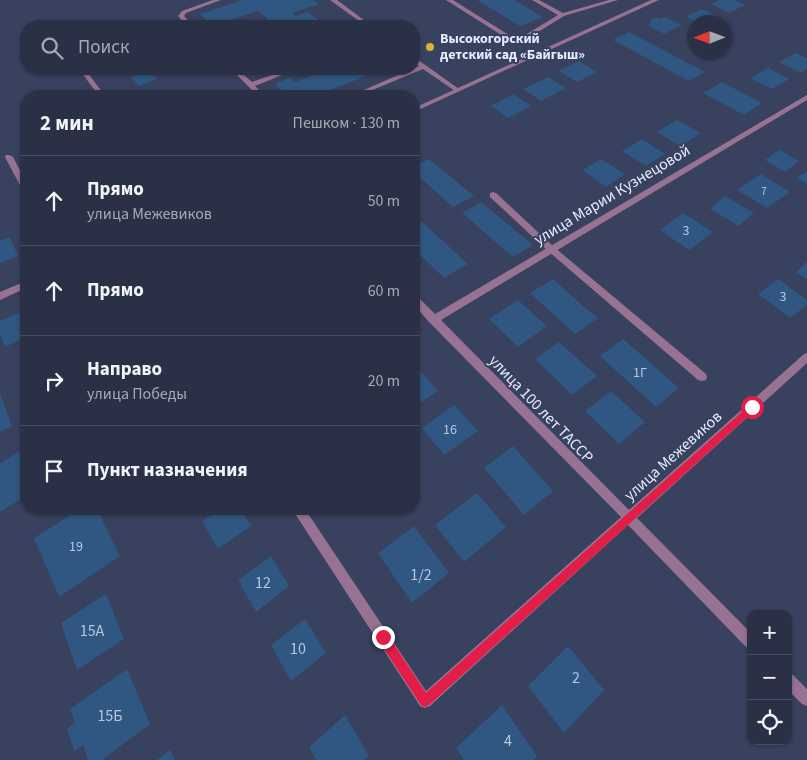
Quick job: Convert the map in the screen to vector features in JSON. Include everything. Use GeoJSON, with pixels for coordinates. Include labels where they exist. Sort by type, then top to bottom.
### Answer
{"type":"FeatureCollection","features":[{"type":"Feature","properties":{"kind":"street"},"geometry":{"type":"LineString","coordinates":[[183,20],[184,12],[218,0]]}},
{"type":"Feature","properties":{"kind":"street"},"geometry":{"type":"LineString","coordinates":[[333,0],[361,20]]}},
{"type":"Feature","properties":{"kind":"street"},"geometry":{"type":"LineString","coordinates":[[448,0],[517,43],[562,15],[615,0]]}},
{"type":"Feature","properties":{"kind":"street"},"geometry":{"type":"LineString","coordinates":[[535,0],[562,15]]}},
{"type":"Feature","properties":{"kind":"street"},"geometry":{"type":"LineString","coordinates":[[420,107],[656,0]]}},
{"type":"Feature","properties":{"kind":"street"},"geometry":{"type":"LineString","coordinates":[[420,63],[457,90]]}},
{"type":"Feature","properties":{"kind":"street"},"geometry":{"type":"LineString","coordinates":[[420,68],[424,66]]}},
{"type":"Feature","properties":{"kind":"street"},"geometry":{"type":"LineString","coordinates":[[86,75],[98,90]]}},
{"type":"Feature","properties":{"kind":"street"},"geometry":{"type":"LineString","coordinates":[[240,75],[256,90]]}},
{"type":"Feature","properties":{"kind":"street"},"geometry":{"type":"LineString","coordinates":[[251,85],[278,75]]}},
{"type":"Feature","properties":{"kind":"street"},"geometry":{"type":"LineString","coordinates":[[367,90],[403,75]]}},
{"type":"Feature","properties":{"kind":"street","name":"улица Марии Кузнецовой"},"geometry":{"type":"LineString","coordinates":[[433,320],[807,97]]}},
{"type":"Feature","properties":{"kind":"street"},"geometry":{"type":"LineString","coordinates":[[9,157],[20,178]]}},
{"type":"Feature","properties":{"kind":"street"},"geometry":{"type":"LineString","coordinates":[[493,195],[551,249],[702,377]]}},
{"type":"Feature","properties":{"kind":"street"},"geometry":{"type":"LineString","coordinates":[[0,296],[20,287]]}},
{"type":"Feature","properties":{"kind":"street","name":"улица 100 лет ТАССР"},"geometry":{"type":"LineString","coordinates":[[420,306],[747,638]]}},
{"type":"Feature","properties":{"kind":"street","name":"улица Межевиков"},"geometry":{"type":"LineString","coordinates":[[302,515],[425,701],[807,357]]}},
{"type":"Feature","properties":{"kind":"street"},"geometry":{"type":"LineString","coordinates":[[792,684],[807,699]]}},
{"type":"Feature","properties":{"kind":"building"},"geometry":{"type":"Polygon","coordinates":[[[243,0],[314,0],[319,4],[292,13],[295,16],[308,12],[318,20],[269,20],[258,11],[230,20],[206,20],[200,14],[243,0]]]}},
{"type":"Feature","properties":{"kind":"building"},"geometry":{"type":"Polygon","coordinates":[[[477,0],[514,0],[543,17],[520,26],[477,0]]]}},
{"type":"Feature","properties":{"kind":"building"},"geometry":{"type":"Polygon","coordinates":[[[720,0],[734,0],[745,5],[729,13],[711,4],[720,0]]]}},
{"type":"Feature","properties":{"kind":"building"},"geometry":{"type":"Polygon","coordinates":[[[702,9],[716,15],[690,15],[702,9]]]}},
{"type":"Feature","properties":{"kind":"building"},"geometry":{"type":"Polygon","coordinates":[[[657,17],[660,19],[665,17],[681,25],[664,34],[648,25],[652,23],[649,21],[657,17]]]}},
{"type":"Feature","properties":{"kind":"building"},"geometry":{"type":"Polygon","coordinates":[[[629,32],[705,72],[689,81],[613,40],[629,32]]]}},
{"type":"Feature","properties":{"kind":"building"},"geometry":{"type":"Polygon","coordinates":[[[796,53],[807,58],[807,69],[801,73],[779,62],[796,53]]]}},
{"type":"Feature","properties":{"kind":"building"},"geometry":{"type":"Polygon","coordinates":[[[579,61],[597,72],[577,82],[559,71],[579,61]]]}},
{"type":"Feature","properties":{"kind":"building"},"geometry":{"type":"Polygon","coordinates":[[[768,68],[789,79],[772,89],[750,78],[768,68]]]}},
{"type":"Feature","properties":{"kind":"building"},"geometry":{"type":"Polygon","coordinates":[[[154,75],[158,79],[139,86],[131,77],[154,75]]]}},
{"type":"Feature","properties":{"kind":"building"},"geometry":{"type":"Polygon","coordinates":[[[313,75],[368,75],[331,90],[281,90],[275,84],[290,78],[295,82],[313,75]]]}},
{"type":"Feature","properties":{"kind":"building"},"geometry":{"type":"Polygon","coordinates":[[[548,77],[566,88],[541,101],[523,89],[548,77]]]}},
{"type":"Feature","properties":{"kind":"building"},"geometry":{"type":"Polygon","coordinates":[[[722,82],[762,103],[744,115],[703,93],[722,82]]]}},
{"type":"Feature","properties":{"kind":"building"},"geometry":{"type":"Polygon","coordinates":[[[513,94],[531,106],[508,118],[491,106],[513,94]]]}},
{"type":"Feature","properties":{"kind":"building"},"geometry":{"type":"Polygon","coordinates":[[[677,120],[701,133],[680,146],[657,132],[677,120]]]}},
{"type":"Feature","properties":{"kind":"building"},"geometry":{"type":"Polygon","coordinates":[[[642,139],[665,154],[646,166],[622,151],[642,139]]]}},
{"type":"Feature","properties":{"kind":"building"},"geometry":{"type":"Polygon","coordinates":[[[779,150],[799,161],[785,172],[765,160],[779,150]]]}},
{"type":"Feature","properties":{"kind":"building"},"geometry":{"type":"Polygon","coordinates":[[[429,159],[474,196],[453,207],[420,177],[420,163],[429,159]]]}},
{"type":"Feature","properties":{"kind":"building"},"geometry":{"type":"Polygon","coordinates":[[[601,159],[625,174],[606,187],[582,170],[601,159]]]}},
{"type":"Feature","properties":{"kind":"building"},"geometry":{"type":"Polygon","coordinates":[[[807,171],[807,184],[797,178],[807,171]]]}},
{"type":"Feature","properties":{"kind":"building"},"geometry":{"type":"Polygon","coordinates":[[[761,174],[790,192],[767,208],[737,190],[761,174]]]}},
{"type":"Feature","properties":{"kind":"building"},"geometry":{"type":"Polygon","coordinates":[[[725,196],[754,213],[739,226],[710,209],[725,196]]]}},
{"type":"Feature","properties":{"kind":"building"},"geometry":{"type":"Polygon","coordinates":[[[481,202],[533,245],[513,257],[462,213],[481,202]]]}},
{"type":"Feature","properties":{"kind":"building"},"geometry":{"type":"Polygon","coordinates":[[[683,213],[713,232],[689,250],[660,230],[683,213]]]}},
{"type":"Feature","properties":{"kind":"building"},"geometry":{"type":"Polygon","coordinates":[[[420,222],[468,264],[444,278],[420,255],[420,222]]]}},
{"type":"Feature","properties":{"kind":"building"},"geometry":{"type":"Polygon","coordinates":[[[10,237],[18,256],[0,263],[0,241],[10,237]]]}},
{"type":"Feature","properties":{"kind":"building"},"geometry":{"type":"Polygon","coordinates":[[[807,262],[807,279],[796,272],[807,262]]]}},
{"type":"Feature","properties":{"kind":"building"},"geometry":{"type":"Polygon","coordinates":[[[553,279],[598,318],[575,334],[530,293],[553,279]]]}},
{"type":"Feature","properties":{"kind":"building"},"geometry":{"type":"Polygon","coordinates":[[[778,279],[807,300],[807,305],[790,318],[758,294],[778,279]]]}},
{"type":"Feature","properties":{"kind":"building"},"geometry":{"type":"Polygon","coordinates":[[[518,300],[547,326],[518,347],[489,319],[518,300]]]}},
{"type":"Feature","properties":{"kind":"building"},"geometry":{"type":"Polygon","coordinates":[[[20,312],[20,340],[5,347],[0,333],[0,321],[20,312]]]}},
{"type":"Feature","properties":{"kind":"building"},"geometry":{"type":"Polygon","coordinates":[[[623,339],[679,388],[656,407],[600,356],[623,339]]]}},
{"type":"Feature","properties":{"kind":"building"},"geometry":{"type":"Polygon","coordinates":[[[559,342],[597,376],[572,395],[535,359],[559,342]]]}},
{"type":"Feature","properties":{"kind":"building"},"geometry":{"type":"Polygon","coordinates":[[[420,370],[438,391],[420,403],[420,370]]]}},
{"type":"Feature","properties":{"kind":"building"},"geometry":{"type":"Polygon","coordinates":[[[611,391],[645,422],[619,444],[585,411],[611,391]]]}},
{"type":"Feature","properties":{"kind":"building"},"geometry":{"type":"Polygon","coordinates":[[[0,393],[12,426],[0,432],[0,393]]]}},
{"type":"Feature","properties":{"kind":"building"},"geometry":{"type":"Polygon","coordinates":[[[454,405],[478,431],[444,455],[422,428],[454,405]]]}},
{"type":"Feature","properties":{"kind":"building"},"geometry":{"type":"Polygon","coordinates":[[[513,446],[553,491],[524,515],[484,468],[513,446]]]}},
{"type":"Feature","properties":{"kind":"building"},"geometry":{"type":"Polygon","coordinates":[[[20,451],[20,500],[0,512],[0,463],[20,451]]]}},
{"type":"Feature","properties":{"kind":"building"},"geometry":{"type":"Polygon","coordinates":[[[477,493],[506,527],[464,562],[435,525],[477,493]]]}},
{"type":"Feature","properties":{"kind":"building"},"geometry":{"type":"Polygon","coordinates":[[[70,515],[100,515],[120,556],[59,597],[34,538],[70,515]]]}},
{"type":"Feature","properties":{"kind":"building"},"geometry":{"type":"Polygon","coordinates":[[[211,515],[244,515],[251,526],[218,549],[202,521],[211,515]]]}},
{"type":"Feature","properties":{"kind":"building"},"geometry":{"type":"Polygon","coordinates":[[[414,526],[449,573],[412,603],[378,553],[414,526]]]}},
{"type":"Feature","properties":{"kind":"building"},"geometry":{"type":"Polygon","coordinates":[[[271,556],[289,586],[256,612],[238,580],[271,556]]]}},
{"type":"Feature","properties":{"kind":"building"},"geometry":{"type":"Polygon","coordinates":[[[106,594],[124,639],[77,670],[61,623],[106,594]]]}},
{"type":"Feature","properties":{"kind":"building"},"geometry":{"type":"Polygon","coordinates":[[[305,619],[326,653],[291,681],[271,645],[305,619]]]}},
{"type":"Feature","properties":{"kind":"building"},"geometry":{"type":"Polygon","coordinates":[[[568,646],[604,690],[564,733],[528,686],[568,646]]]}},
{"type":"Feature","properties":{"kind":"building"},"geometry":{"type":"Polygon","coordinates":[[[127,669],[150,724],[102,760],[88,760],[83,745],[74,751],[67,729],[75,723],[70,709],[127,669]]]}},
{"type":"Feature","properties":{"kind":"building"},"geometry":{"type":"Polygon","coordinates":[[[502,705],[537,756],[534,760],[464,760],[456,748],[502,705]]]}},
{"type":"Feature","properties":{"kind":"building"},"geometry":{"type":"Polygon","coordinates":[[[345,715],[369,756],[364,760],[316,760],[309,747],[345,715]]]}},
{"type":"Feature","properties":{"kind":"building"},"geometry":{"type":"Polygon","coordinates":[[[170,750],[175,760],[157,760],[170,750]]]}},
{"type":"Feature","properties":{"kind":"place","name":"Высокогорский детский сад «Байгыш»"},"geometry":{"type":"Point","coordinates":[430,47]}},
{"type":"Feature","properties":{"kind":"route"},"geometry":{"type":"LineString","coordinates":[[383,637],[425,701],[752,407]]}}]}
